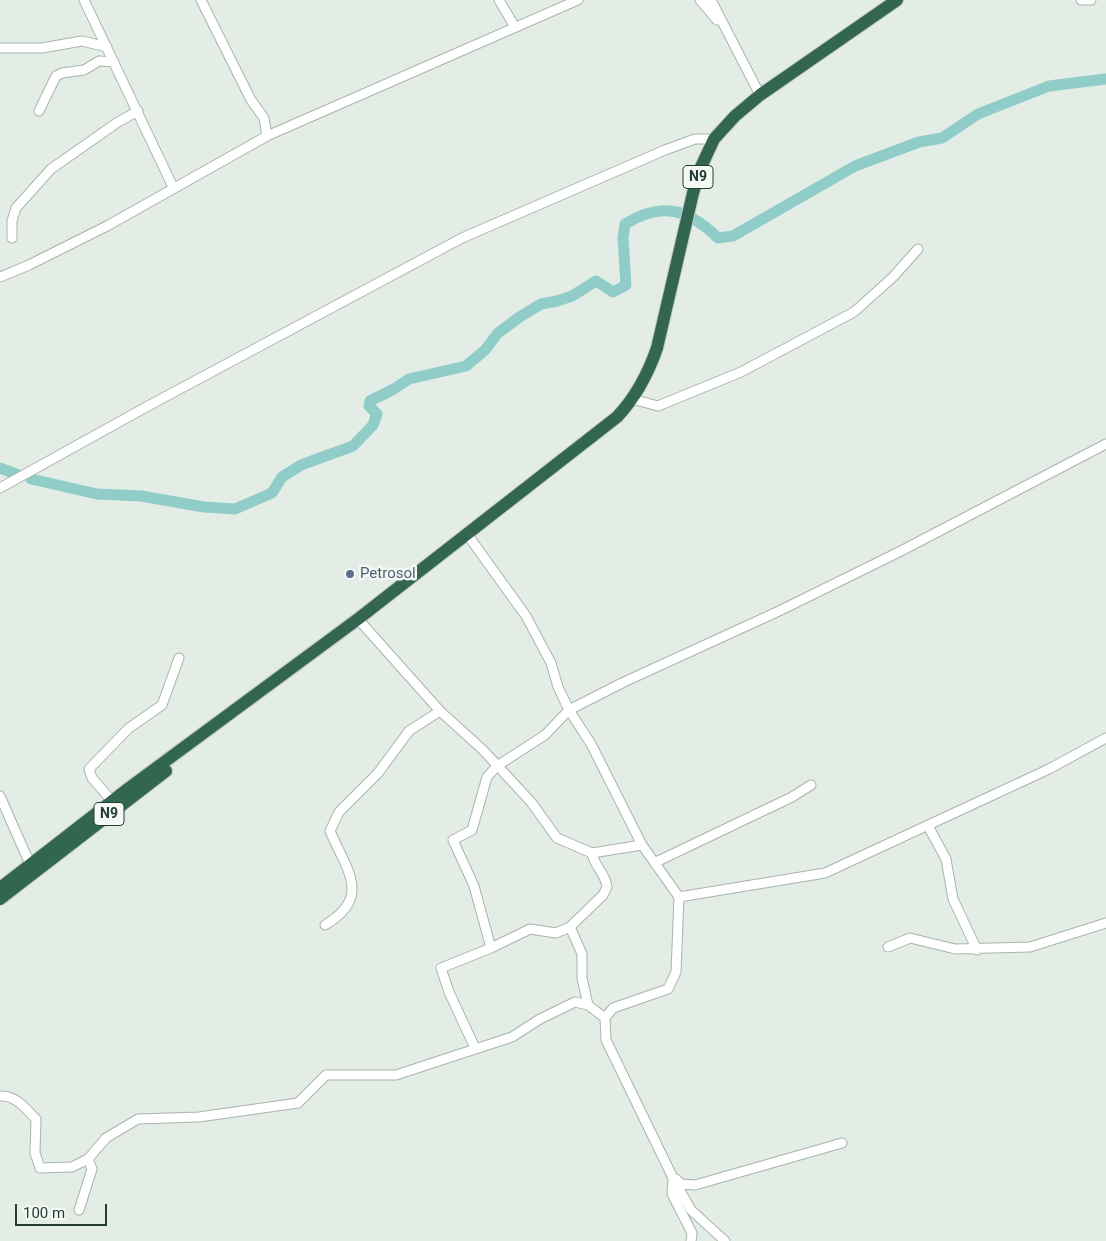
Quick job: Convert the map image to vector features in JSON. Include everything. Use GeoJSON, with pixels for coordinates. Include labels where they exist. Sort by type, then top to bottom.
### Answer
{"type":"FeatureCollection","features":[{"type":"Feature","properties":{"kind":"highway","name":"N9"},"geometry":{"type":"LineString","coordinates":[[0,888],[112,801],[358,619],[606,426],[632,400],[648,372],[657,348],[693,193],[701,167],[714,139],[735,116],[760,95],[897,0]]}},
{"type":"Feature","properties":{"kind":"highway","name":"N9"},"geometry":{"type":"LineString","coordinates":[[0,899],[189,754],[215,725]]}},
{"type":"Feature","properties":{"kind":"street"},"geometry":{"type":"LineString","coordinates":[[84,0],[173,187]]}},
{"type":"Feature","properties":{"kind":"street"},"geometry":{"type":"LineString","coordinates":[[201,0],[251,100],[264,118],[267,136]]}},
{"type":"Feature","properties":{"kind":"street"},"geometry":{"type":"LineString","coordinates":[[499,0],[515,27]]}},
{"type":"Feature","properties":{"kind":"street"},"geometry":{"type":"LineString","coordinates":[[0,277],[107,226],[173,187],[267,136],[578,0]]}},
{"type":"Feature","properties":{"kind":"street"},"geometry":{"type":"LineString","coordinates":[[700,0],[728,34]]}},
{"type":"Feature","properties":{"kind":"street"},"geometry":{"type":"LineString","coordinates":[[711,0],[760,95]]}},
{"type":"Feature","properties":{"kind":"street"},"geometry":{"type":"LineString","coordinates":[[1082,0],[1091,0]]}},
{"type":"Feature","properties":{"kind":"street"},"geometry":{"type":"LineString","coordinates":[[0,48],[42,48],[82,42],[107,47]]}},
{"type":"Feature","properties":{"kind":"street"},"geometry":{"type":"LineString","coordinates":[[39,111],[56,76],[62,73],[84,70],[99,61],[114,62]]}},
{"type":"Feature","properties":{"kind":"street"},"geometry":{"type":"LineString","coordinates":[[12,238],[12,221],[16,208],[51,169],[118,122],[138,111]]}},
{"type":"Feature","properties":{"kind":"street"},"geometry":{"type":"LineString","coordinates":[[0,488],[148,406],[462,238],[665,150],[695,139],[714,139]]}},
{"type":"Feature","properties":{"kind":"street"},"geometry":{"type":"LineString","coordinates":[[632,400],[658,406],[741,372],[854,312],[893,278],[918,248]]}},
{"type":"Feature","properties":{"kind":"street"},"geometry":{"type":"LineString","coordinates":[[491,948],[474,886],[453,840],[472,830],[487,777],[497,766],[545,735],[569,710],[624,682],[762,619],[900,552],[1106,444]]}},
{"type":"Feature","properties":{"kind":"street"},"geometry":{"type":"LineString","coordinates":[[467,534],[526,616],[551,664],[558,688],[569,710],[591,744],[642,845],[656,862],[679,898],[676,972],[668,989],[613,1008],[605,1018],[606,1040],[672,1176],[691,1210],[724,1241]]}},
{"type":"Feature","properties":{"kind":"street"},"geometry":{"type":"LineString","coordinates":[[358,619],[440,711],[483,750],[531,802],[557,838],[592,852],[642,845]]}},
{"type":"Feature","properties":{"kind":"street"},"geometry":{"type":"LineString","coordinates":[[112,801],[92,778],[89,769],[129,728],[162,705],[179,658]]}},
{"type":"Feature","properties":{"kind":"street"},"geometry":{"type":"LineString","coordinates":[[325,925],[348,907],[353,897],[352,882],[330,831],[339,812],[378,773],[408,731],[440,711]]}},
{"type":"Feature","properties":{"kind":"street"},"geometry":{"type":"LineString","coordinates":[[679,898],[825,873],[1049,769],[1106,738]]}},
{"type":"Feature","properties":{"kind":"street"},"geometry":{"type":"LineString","coordinates":[[656,862],[792,797],[811,785]]}},
{"type":"Feature","properties":{"kind":"street"},"geometry":{"type":"LineString","coordinates":[[0,796],[30,864]]}},
{"type":"Feature","properties":{"kind":"street"},"geometry":{"type":"LineString","coordinates":[[928,826],[946,859],[953,899],[977,950]]}},
{"type":"Feature","properties":{"kind":"street"},"geometry":{"type":"LineString","coordinates":[[475,1048],[440,968],[491,948],[530,929],[556,933],[570,927],[608,888],[604,876],[593,860],[592,852]]}},
{"type":"Feature","properties":{"kind":"street"},"geometry":{"type":"LineString","coordinates":[[888,947],[910,938],[955,950],[1030,947],[1106,923]]}},
{"type":"Feature","properties":{"kind":"street"},"geometry":{"type":"LineString","coordinates":[[570,927],[582,954],[582,978],[588,1005]]}},
{"type":"Feature","properties":{"kind":"street"},"geometry":{"type":"LineString","coordinates":[[0,1096],[6,1096],[20,1102],[36,1119],[35,1153],[40,1168],[72,1167],[88,1159],[106,1138],[138,1119],[199,1117],[298,1103],[326,1075],[396,1075],[512,1037],[540,1019],[575,1002],[588,1005],[605,1018]]}},
{"type":"Feature","properties":{"kind":"street"},"geometry":{"type":"LineString","coordinates":[[672,1176],[680,1184],[695,1185],[842,1143]]}},
{"type":"Feature","properties":{"kind":"street"},"geometry":{"type":"LineString","coordinates":[[79,1210],[92,1169],[88,1159]]}},
{"type":"Feature","properties":{"kind":"street"},"geometry":{"type":"LineString","coordinates":[[672,1176],[672,1194],[692,1233],[691,1241]]}},
{"type":"Feature","properties":{"kind":"waterway"},"geometry":{"type":"LineString","coordinates":[[31,479],[97,494],[141,496],[204,507],[235,509],[272,493],[282,477],[301,465],[353,446],[373,425],[377,414],[369,406],[370,401],[409,379],[466,366],[485,350],[498,333],[541,304],[572,296],[596,281],[613,292],[626,285],[623,238],[625,224],[638,217],[651,212],[674,212],[696,220],[718,238],[733,236],[855,166],[919,142],[942,138],[978,114],[1049,86],[1106,79]]}},
{"type":"Feature","properties":{"kind":"waterway"},"geometry":{"type":"LineString","coordinates":[[0,468],[21,476]]}},
{"type":"Feature","properties":{"kind":"place","name":"Petrosol"},"geometry":{"type":"Point","coordinates":[350,574]}}]}
